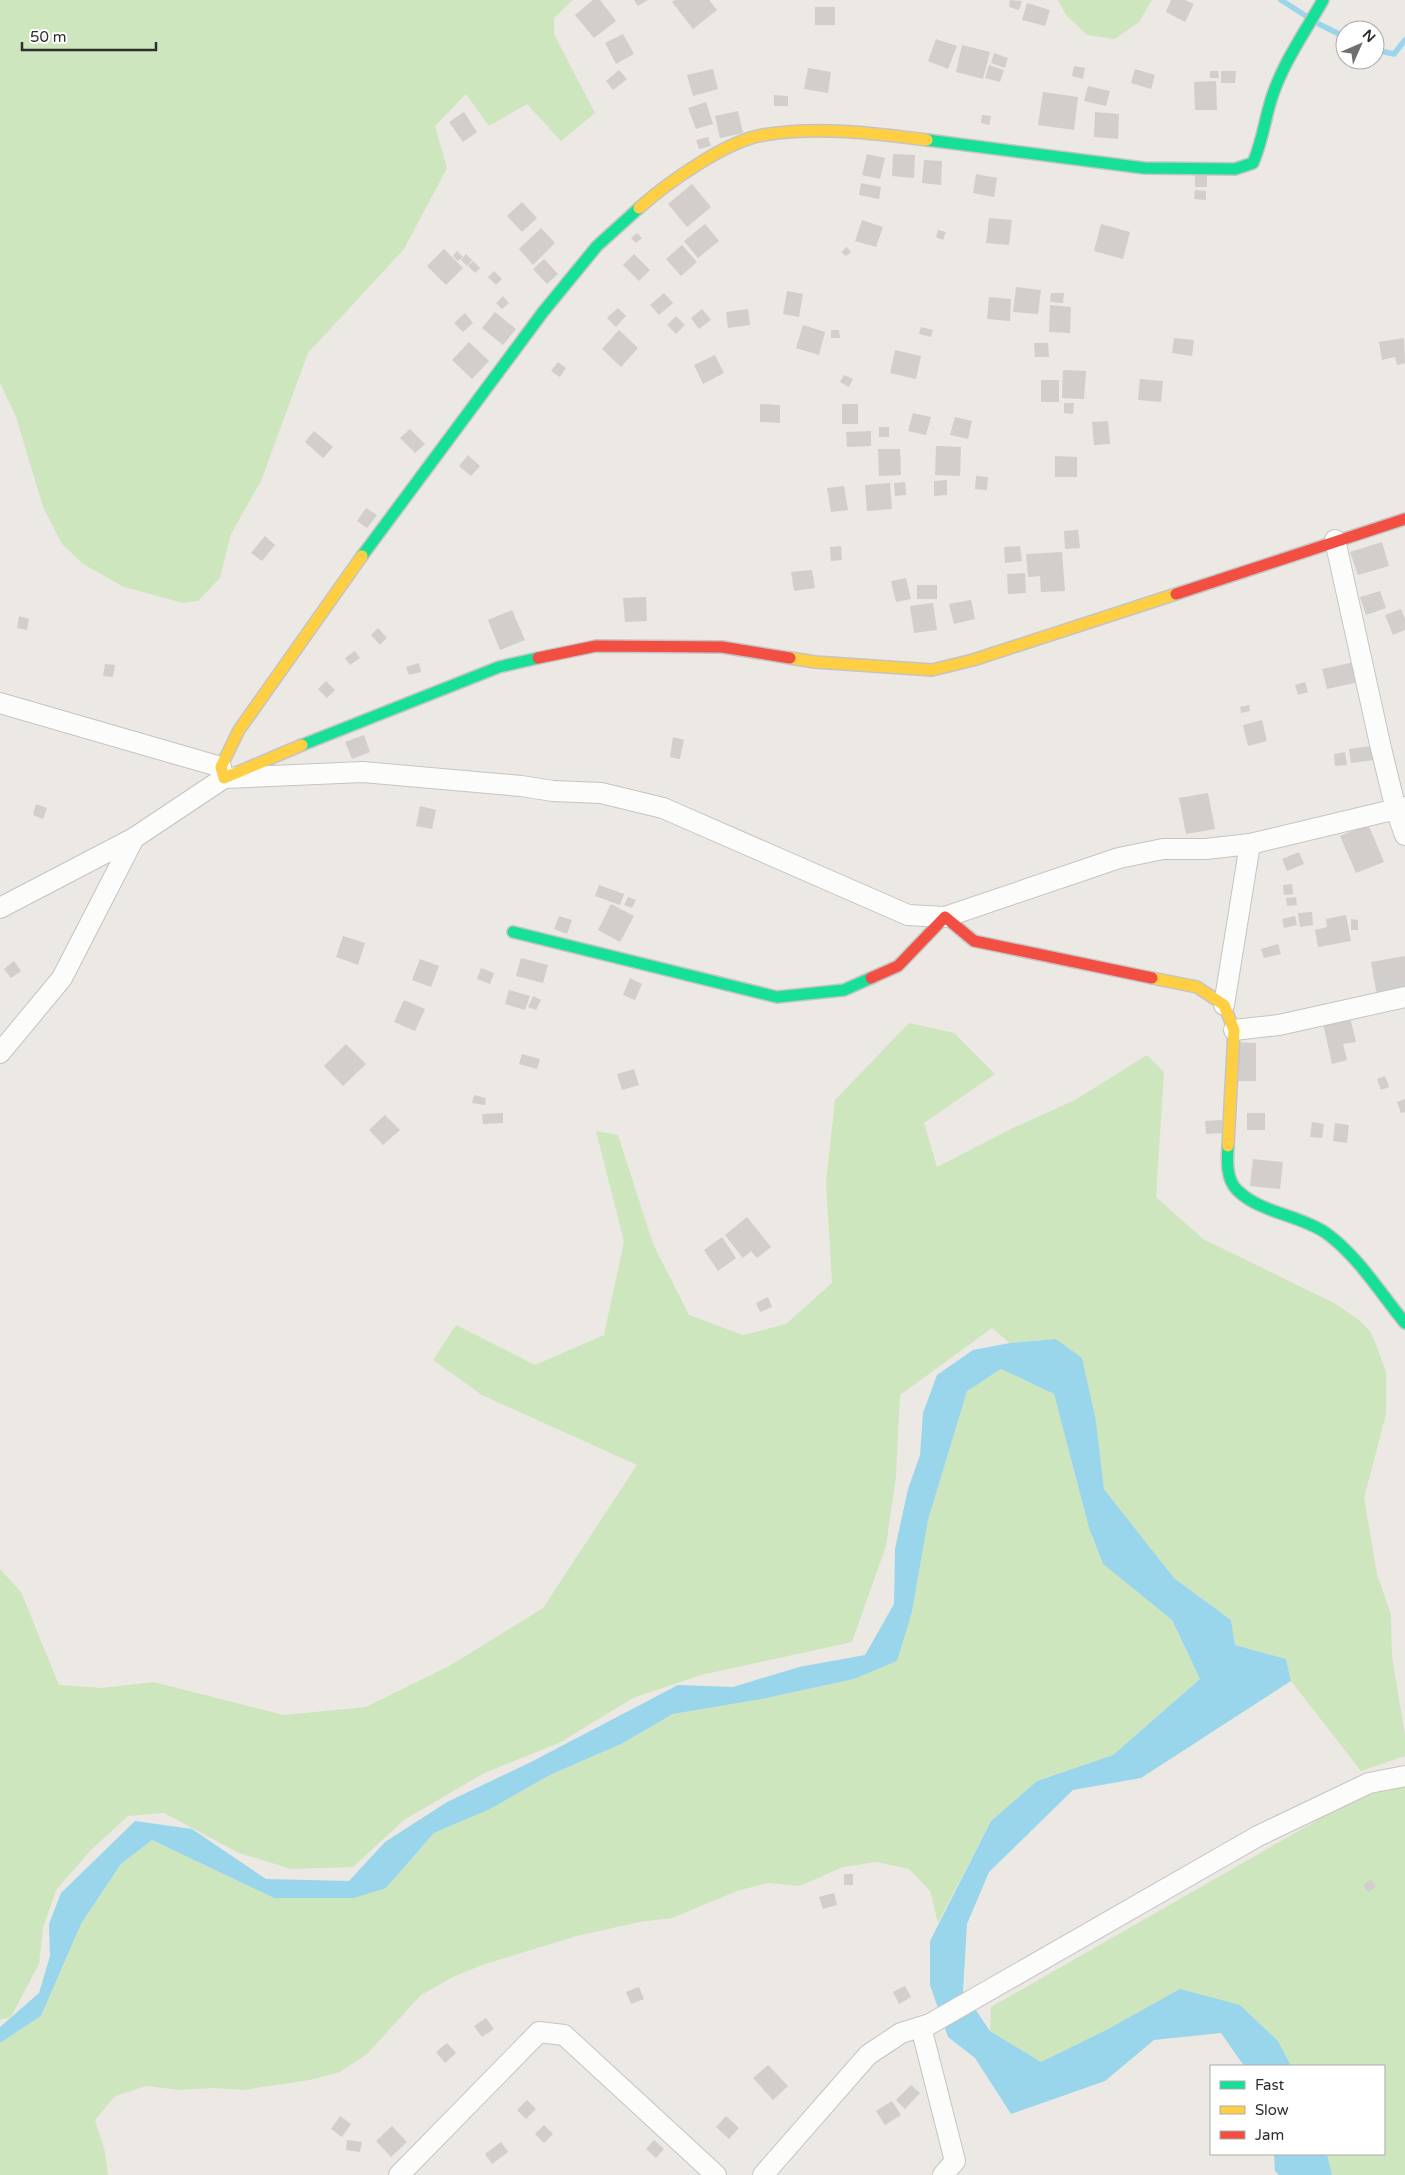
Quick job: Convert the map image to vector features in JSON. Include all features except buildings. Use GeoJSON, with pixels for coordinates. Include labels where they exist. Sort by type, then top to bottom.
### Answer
{"type":"FeatureCollection","features":[{"type":"Feature","properties":{"kind":"street"},"geometry":{"type":"LineString","coordinates":[[222,772],[238,730],[361,558],[543,312],[597,246],[656,193],[716,153],[762,135],[845,130],[1144,168],[1235,170],[1253,163],[1263,140],[1270,100],[1281,74],[1323,0]]}},
{"type":"Feature","properties":{"kind":"street"},"geometry":{"type":"LineString","coordinates":[[0,908],[134,838],[222,772],[499,667],[596,646],[722,647],[815,662],[932,670],[973,660],[1335,540],[1405,519]]}},
{"type":"Feature","properties":{"kind":"street"},"geometry":{"type":"LineString","coordinates":[[1335,540],[1405,835]]}},
{"type":"Feature","properties":{"kind":"street"},"geometry":{"type":"LineString","coordinates":[[0,703],[222,772],[363,772],[521,786],[553,791],[601,793],[663,808],[908,915],[945,917],[1119,858],[1163,849],[1206,849],[1250,844],[1400,808]]}},
{"type":"Feature","properties":{"kind":"street"},"geometry":{"type":"LineString","coordinates":[[0,1053],[62,978],[134,838]]}},
{"type":"Feature","properties":{"kind":"street"},"geometry":{"type":"LineString","coordinates":[[1250,844],[1224,1005],[1234,1030],[1227,1168],[1236,1189],[1255,1201],[1326,1233],[1352,1258],[1405,1323]]}},
{"type":"Feature","properties":{"kind":"street"},"geometry":{"type":"LineString","coordinates":[[513,932],[777,997],[844,990],[898,966],[945,917]]}},
{"type":"Feature","properties":{"kind":"street"},"geometry":{"type":"LineString","coordinates":[[945,917],[974,941],[1197,987],[1224,1005]]}},
{"type":"Feature","properties":{"kind":"street"},"geometry":{"type":"LineString","coordinates":[[1234,1030],[1279,1025],[1405,997]]}},
{"type":"Feature","properties":{"kind":"street"},"geometry":{"type":"LineString","coordinates":[[763,2175],[868,2055],[901,2033],[926,2026],[1258,1836],[1369,1783],[1405,1776]]}},
{"type":"Feature","properties":{"kind":"street"},"geometry":{"type":"LineString","coordinates":[[926,2026],[955,2161],[943,2175]]}},
{"type":"Feature","properties":{"kind":"street"},"geometry":{"type":"LineString","coordinates":[[399,2175],[539,2032],[564,2035],[716,2175]]}},
{"type":"Feature","properties":{"kind":"green space"},"geometry":{"type":"Polygon","coordinates":[[[0,0],[573,0],[554,18],[554,34],[595,113],[561,141],[527,104],[489,126],[466,94],[435,126],[447,168],[404,249],[308,353],[261,481],[231,534],[220,578],[198,601],[183,603],[124,587],[83,564],[62,544],[43,507],[16,417],[0,383],[0,0]]]}},
{"type":"Feature","properties":{"kind":"green space"},"geometry":{"type":"Polygon","coordinates":[[[1058,0],[1152,0],[1139,22],[1115,39],[1087,35],[1066,15],[1058,0]]]}},
{"type":"Feature","properties":{"kind":"green space"},"geometry":{"type":"Polygon","coordinates":[[[909,1023],[954,1033],[995,1074],[924,1123],[937,1167],[1013,1128],[1075,1100],[1147,1055],[1164,1072],[1156,1197],[1203,1239],[1334,1303],[1359,1320],[1370,1331],[1386,1372],[1386,1414],[1364,1498],[1377,1574],[1391,1615],[1392,1657],[1405,1735],[1405,1756],[1361,1771],[1291,1681],[1286,1659],[1235,1645],[1231,1620],[1174,1578],[1104,1489],[1096,1421],[1056,1339],[1010,1343],[992,1328],[900,1395],[896,1476],[886,1546],[852,1642],[701,1675],[633,1698],[559,1743],[484,1773],[404,1820],[353,1867],[291,1869],[239,1853],[164,1813],[128,1816],[91,1850],[56,1890],[43,1928],[39,1964],[11,2017],[0,2020],[0,1569],[21,1592],[59,1685],[102,1688],[154,1682],[284,1715],[366,1707],[451,1665],[543,1608],[637,1465],[482,1395],[433,1360],[456,1325],[535,1365],[604,1335],[624,1242],[596,1131],[618,1135],[653,1244],[689,1315],[743,1335],[786,1324],[832,1283],[826,1183],[835,1100],[909,1023]]]}},
{"type":"Feature","properties":{"kind":"green space"},"geometry":{"type":"Polygon","coordinates":[[[1001,1369],[1054,1394],[1089,1528],[1103,1564],[1172,1620],[1200,1679],[1113,1755],[1037,1781],[991,1821],[938,1923],[930,1891],[909,1869],[877,1862],[843,1867],[800,1886],[768,1883],[737,1891],[672,1918],[639,1922],[577,1936],[482,1965],[453,1977],[421,1995],[367,2054],[340,2072],[310,2080],[243,2090],[213,2088],[180,2090],[146,2086],[115,2096],[95,2120],[105,2152],[108,2175],[0,2175],[0,2043],[41,2016],[81,1924],[121,1864],[152,1840],[274,1898],[386,1888],[434,1833],[490,1809],[550,1775],[621,1744],[673,1714],[762,1699],[854,1679],[896,1661],[912,1612],[928,1520],[967,1390],[1001,1369]]]}},
{"type":"Feature","properties":{"kind":"green space"},"geometry":{"type":"Polygon","coordinates":[[[1399,1781],[1405,1782],[1405,2175],[1332,2175],[1327,2155],[1385,2155],[1385,2065],[1290,2065],[1278,2041],[1240,2005],[1110,2028],[1041,2062],[990,2031],[991,2007],[1337,1809],[1399,1781]]]}},
{"type":"Feature","properties":{"kind":"water"},"geometry":{"type":"Polygon","coordinates":[[[1056,1339],[1082,1358],[1096,1421],[1104,1489],[1174,1578],[1231,1620],[1235,1645],[1286,1659],[1291,1681],[1141,1778],[1073,1790],[989,1872],[967,1924],[963,1991],[990,2031],[1041,2062],[1110,2028],[1180,1989],[1240,2005],[1278,2041],[1290,2065],[1243,2065],[1221,2033],[1154,2040],[1105,2081],[1011,2114],[975,2058],[948,2037],[930,1985],[930,1941],[991,1821],[1037,1781],[1113,1755],[1200,1679],[1172,1620],[1103,1564],[1089,1528],[1054,1394],[1001,1369],[967,1391],[928,1520],[912,1612],[897,1661],[854,1679],[762,1699],[673,1714],[621,1744],[550,1775],[490,1809],[434,1833],[386,1888],[354,1898],[274,1898],[152,1840],[121,1864],[81,1924],[41,2016],[0,2043],[0,2027],[39,1993],[50,1956],[49,1924],[61,1893],[135,1821],[192,1829],[266,1879],[349,1881],[385,1842],[447,1802],[531,1762],[678,1685],[733,1687],[799,1667],[865,1655],[894,1604],[895,1549],[908,1489],[920,1455],[923,1413],[937,1375],[973,1350],[1010,1343],[1056,1339]]]}},
{"type":"Feature","properties":{"kind":"water"},"geometry":{"type":"Polygon","coordinates":[[[1274,2155],[1327,2155],[1332,2175],[1279,2175],[1275,2171],[1274,2155]]]}},
{"type":"Feature","properties":{"kind":"waterway"},"geometry":{"type":"LineString","coordinates":[[1281,0],[1306,16]]}},
{"type":"Feature","properties":{"kind":"waterway"},"geometry":{"type":"LineString","coordinates":[[1319,24],[1335,32]]}},
{"type":"Feature","properties":{"kind":"waterway"},"geometry":{"type":"LineString","coordinates":[[1385,52],[1394,54],[1405,40]]}},
{"type":"Feature","properties":{"kind":"traffic: fast"},"geometry":{"type":"LineString","coordinates":[[927,140],[1144,168],[1235,169],[1253,163],[1281,74],[1323,0]]}},
{"type":"Feature","properties":{"kind":"traffic: fast"},"geometry":{"type":"LineString","coordinates":[[362,556],[543,312],[597,246],[639,208]]}},
{"type":"Feature","properties":{"kind":"traffic: fast"},"geometry":{"type":"LineString","coordinates":[[302,745],[499,667],[538,658]]}},
{"type":"Feature","properties":{"kind":"traffic: fast"},"geometry":{"type":"LineString","coordinates":[[513,932],[777,997],[844,990],[871,978]]}},
{"type":"Feature","properties":{"kind":"traffic: fast"},"geometry":{"type":"LineString","coordinates":[[1228,1146],[1229,1175],[1233,1186],[1246,1198],[1257,1204],[1316,1227],[1338,1242],[1359,1264],[1405,1323]]}},
{"type":"Feature","properties":{"kind":"traffic: slow"},"geometry":{"type":"LineString","coordinates":[[639,208],[698,164],[732,145],[763,135],[784,132],[825,131],[866,133],[927,140]]}},
{"type":"Feature","properties":{"kind":"traffic: slow"},"geometry":{"type":"LineString","coordinates":[[302,745],[224,778],[221,767],[239,730],[362,556]]}},
{"type":"Feature","properties":{"kind":"traffic: slow"},"geometry":{"type":"LineString","coordinates":[[790,658],[815,662],[932,670],[973,660],[1176,594]]}},
{"type":"Feature","properties":{"kind":"traffic: slow"},"geometry":{"type":"LineString","coordinates":[[1152,978],[1197,987],[1224,1005],[1234,1030],[1228,1146]]}},
{"type":"Feature","properties":{"kind":"traffic: jam"},"geometry":{"type":"LineString","coordinates":[[1176,594],[1405,519]]}},
{"type":"Feature","properties":{"kind":"traffic: jam"},"geometry":{"type":"LineString","coordinates":[[538,658],[596,646],[722,647],[790,658]]}},
{"type":"Feature","properties":{"kind":"traffic: jam"},"geometry":{"type":"LineString","coordinates":[[871,978],[898,966],[945,917],[974,941],[1152,978]]}}]}
